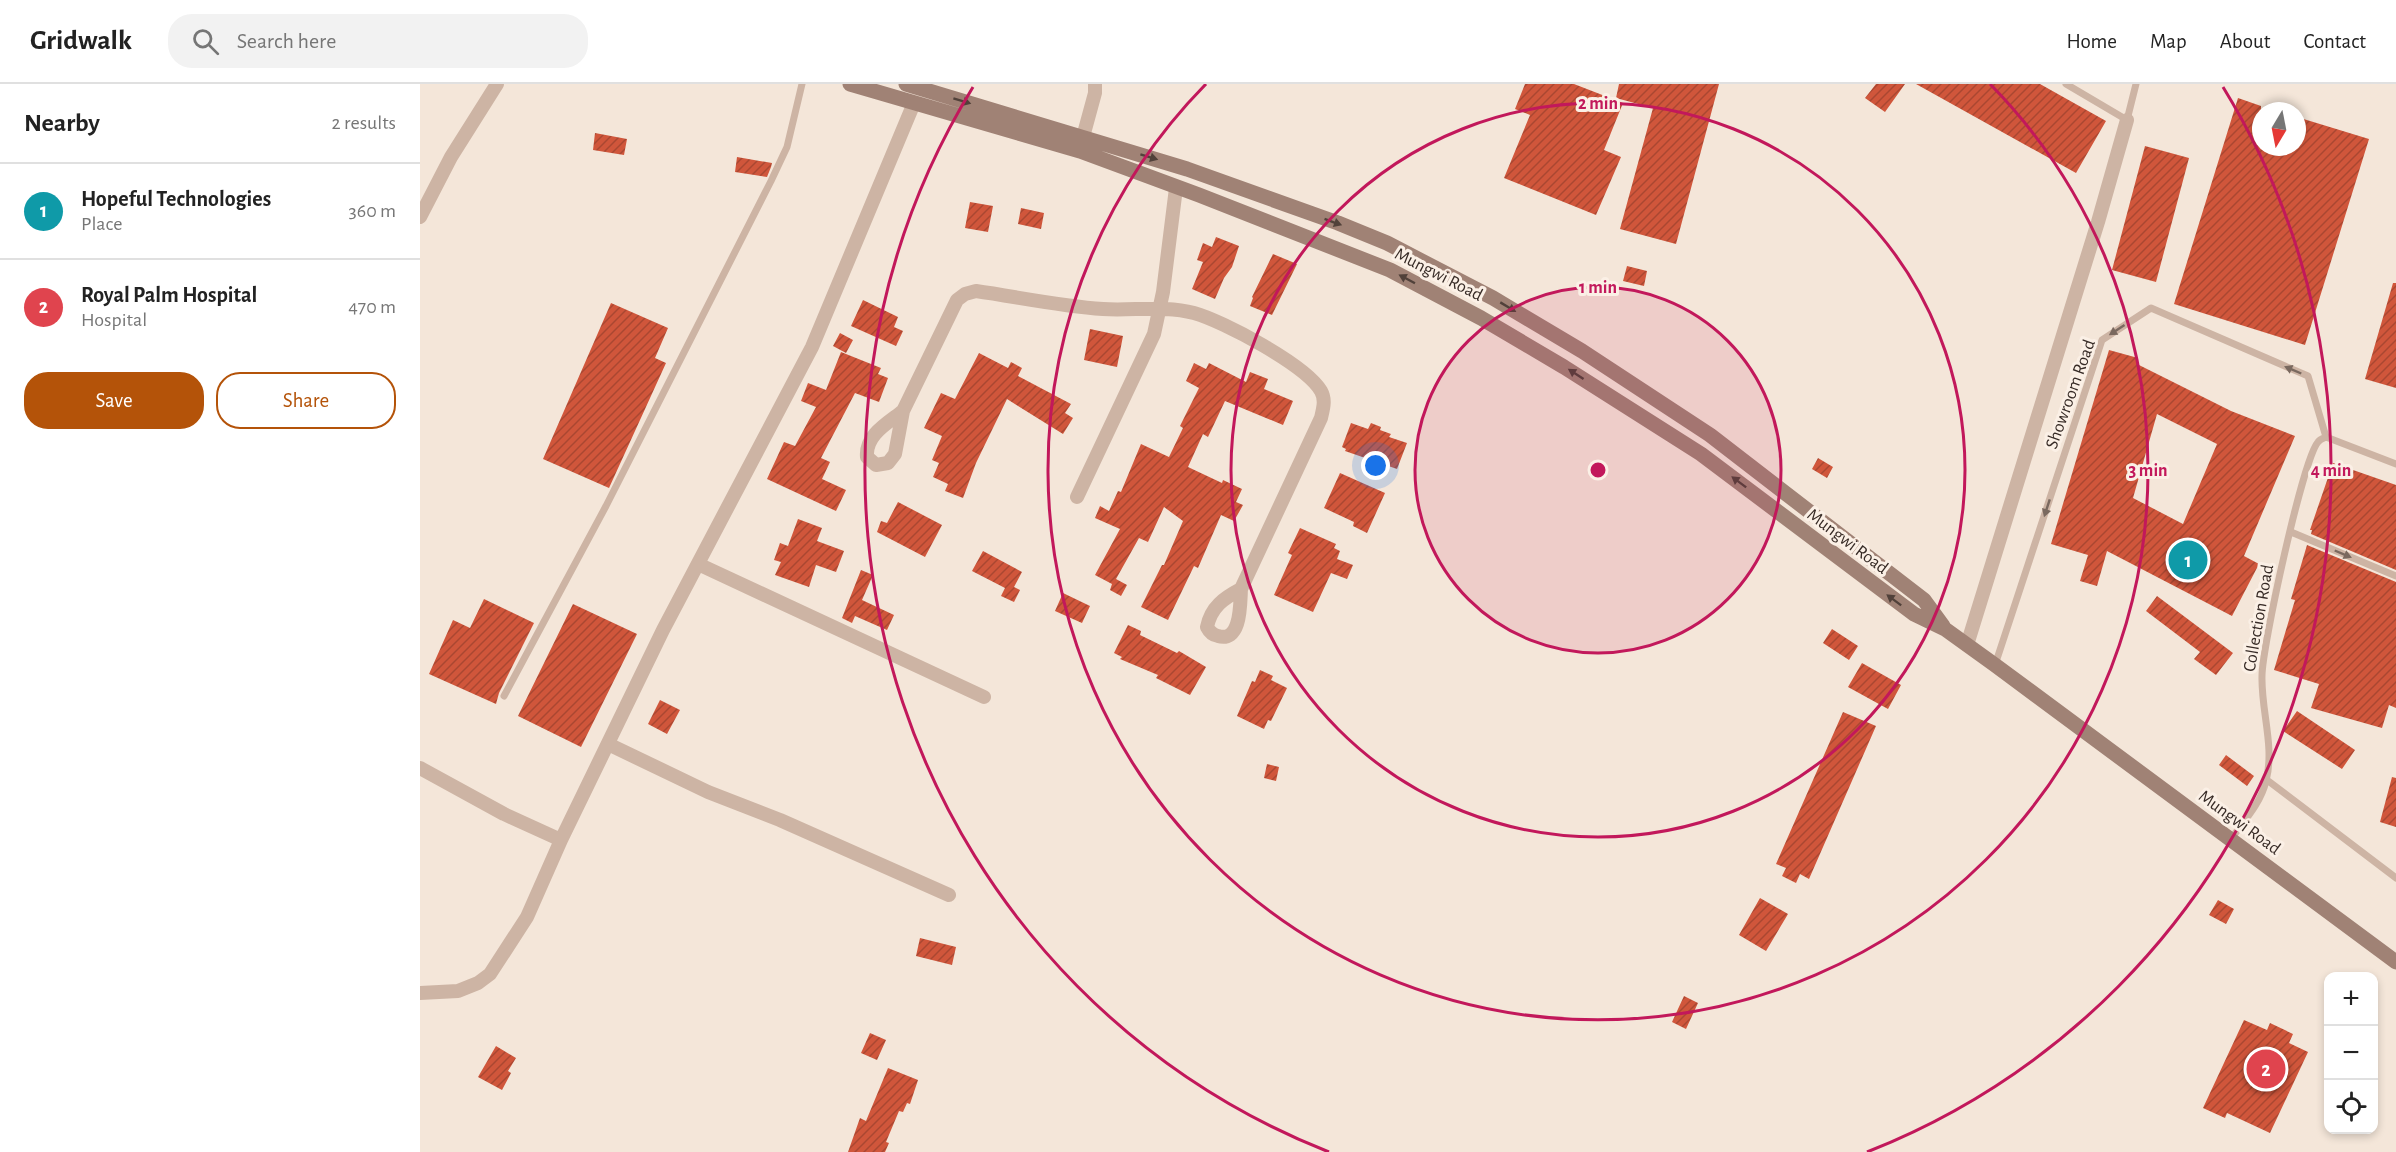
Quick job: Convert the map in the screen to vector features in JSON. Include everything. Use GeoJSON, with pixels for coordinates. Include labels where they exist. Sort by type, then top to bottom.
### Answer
{"type":"FeatureCollection","features":[{"type":"Feature","properties":{"kind":"main road","name":"Mungwi Road"},"geometry":{"type":"LineString","coordinates":[[850,84],[1080,151],[1390,270],[1481,318],[1564,367],[1701,454],[1914,615],[1945,629],[2396,962]]}},
{"type":"Feature","properties":{"kind":"main road","name":"Mungwi Road"},"geometry":{"type":"LineString","coordinates":[[915,85],[1187,169],[1338,224],[1387,243],[1493,298],[1582,351],[1710,435],[1924,600],[1945,629]]}},
{"type":"Feature","properties":{"kind":"street"},"geometry":{"type":"LineString","coordinates":[[420,217],[451,157],[496,84]]}},
{"type":"Feature","properties":{"kind":"street"},"geometry":{"type":"LineString","coordinates":[[1083,137],[1095,93],[1095,84]]}},
{"type":"Feature","properties":{"kind":"street"},"geometry":{"type":"LineString","coordinates":[[420,993],[458,991],[478,983],[490,974],[527,917],[561,840],[608,744],[698,564],[812,346],[914,103]]}},
{"type":"Feature","properties":{"kind":"street"},"geometry":{"type":"LineString","coordinates":[[1967,645],[2098,222],[2127,120]]}},
{"type":"Feature","properties":{"kind":"street"},"geometry":{"type":"LineString","coordinates":[[1077,497],[1154,334],[1160,310],[1176,188]]}},
{"type":"Feature","properties":{"kind":"street"},"geometry":{"type":"LineString","coordinates":[[903,411],[957,300],[964,294],[976,291],[1102,309],[1177,310],[1196,314],[1273,352],[1311,379],[1324,400],[1321,418],[1241,589]]}},
{"type":"Feature","properties":{"kind":"street"},"geometry":{"type":"LineString","coordinates":[[698,564],[984,697]]}},
{"type":"Feature","properties":{"kind":"street"},"geometry":{"type":"LineString","coordinates":[[608,744],[708,792],[780,820],[949,895]]}},
{"type":"Feature","properties":{"kind":"street"},"geometry":{"type":"LineString","coordinates":[[420,768],[504,814],[561,840]]}},
{"type":"Feature","properties":{"kind":"lane"},"geometry":{"type":"LineString","coordinates":[[504,696],[606,506],[771,181],[787,147],[802,84]]}},
{"type":"Feature","properties":{"kind":"lane"},"geometry":{"type":"LineString","coordinates":[[2066,84],[2127,120],[2136,84]]}},
{"type":"Feature","properties":{"kind":"lane","name":"Showroom Road"},"geometry":{"type":"LineString","coordinates":[[1995,665],[2102,340],[2151,308],[2308,376],[2326,437]]}},
{"type":"Feature","properties":{"kind":"lane"},"geometry":{"type":"LineString","coordinates":[[2326,437],[2396,464]]}},
{"type":"Feature","properties":{"kind":"lane","name":"Collection Road"},"geometry":{"type":"LineString","coordinates":[[2231,839],[2260,799],[2267,780],[2269,748],[2262,704],[2264,651],[2304,478],[2318,442],[2326,437]]}},
{"type":"Feature","properties":{"kind":"lane"},"geometry":{"type":"LineString","coordinates":[[2291,532],[2396,576]]}},
{"type":"Feature","properties":{"kind":"lane"},"geometry":{"type":"LineString","coordinates":[[2267,780],[2396,878]]}},
{"type":"Feature","properties":{"kind":"building"},"geometry":{"type":"Polygon","coordinates":[[[1525,84],[1574,84],[1623,103],[1604,150],[1621,157],[1596,215],[1504,178],[1530,115],[1515,109],[1525,84]]]}},
{"type":"Feature","properties":{"kind":"building"},"geometry":{"type":"Polygon","coordinates":[[[1619,84],[1719,84],[1676,244],[1620,229],[1653,108],[1616,98],[1619,84]]]}},
{"type":"Feature","properties":{"kind":"building"},"geometry":{"type":"Polygon","coordinates":[[[1876,84],[1905,84],[1885,112],[1865,98],[1876,84]]]}},
{"type":"Feature","properties":{"kind":"building"},"geometry":{"type":"Polygon","coordinates":[[[1916,84],[2040,84],[2106,121],[2076,173],[1916,84]]]}},
{"type":"Feature","properties":{"kind":"building"},"geometry":{"type":"Polygon","coordinates":[[[2238,98],[2252,103],[2252,156],[2306,156],[2306,120],[2369,139],[2305,345],[2174,304],[2238,98]]]}},
{"type":"Feature","properties":{"kind":"building"},"geometry":{"type":"Polygon","coordinates":[[[595,133],[627,139],[624,155],[593,150],[595,133]]]}},
{"type":"Feature","properties":{"kind":"building"},"geometry":{"type":"Polygon","coordinates":[[[2145,146],[2189,158],[2156,282],[2112,270],[2145,146]]]}},
{"type":"Feature","properties":{"kind":"building"},"geometry":{"type":"Polygon","coordinates":[[[737,157],[772,163],[767,177],[735,172],[737,157]]]}},
{"type":"Feature","properties":{"kind":"building"},"geometry":{"type":"Polygon","coordinates":[[[970,202],[993,206],[988,232],[965,228],[970,202]]]}},
{"type":"Feature","properties":{"kind":"building"},"geometry":{"type":"Polygon","coordinates":[[[1021,208],[1044,213],[1041,229],[1018,224],[1021,208]]]}},
{"type":"Feature","properties":{"kind":"building"},"geometry":{"type":"Polygon","coordinates":[[[1216,237],[1239,246],[1232,267],[1224,278],[1215,299],[1192,289],[1203,262],[1197,260],[1203,243],[1212,247],[1216,237]]]}},
{"type":"Feature","properties":{"kind":"building"},"geometry":{"type":"Polygon","coordinates":[[[1273,254],[1297,264],[1272,315],[1250,306],[1252,297],[1273,254]]]}},
{"type":"Feature","properties":{"kind":"building"},"geometry":{"type":"Polygon","coordinates":[[[1627,266],[1647,271],[1644,286],[1623,281],[1627,266]]]}},
{"type":"Feature","properties":{"kind":"building"},"geometry":{"type":"Polygon","coordinates":[[[2393,283],[2396,283],[2396,388],[2365,379],[2393,283]]]}},
{"type":"Feature","properties":{"kind":"building"},"geometry":{"type":"Polygon","coordinates":[[[863,300],[898,317],[894,327],[903,331],[896,346],[851,326],[863,300]]]}},
{"type":"Feature","properties":{"kind":"building"},"geometry":{"type":"Polygon","coordinates":[[[611,303],[668,328],[655,358],[666,363],[609,488],[543,459],[611,303]]]}},
{"type":"Feature","properties":{"kind":"building"},"geometry":{"type":"Polygon","coordinates":[[[1090,329],[1123,336],[1117,367],[1084,360],[1090,329]]]}},
{"type":"Feature","properties":{"kind":"building"},"geometry":{"type":"Polygon","coordinates":[[[840,333],[853,340],[846,353],[833,346],[840,333]]]}},
{"type":"Feature","properties":{"kind":"building"},"geometry":{"type":"Polygon","coordinates":[[[2109,350],[2138,358],[2137,364],[2231,411],[2295,436],[2244,556],[2259,564],[2232,616],[2107,551],[2097,586],[2080,581],[2088,555],[2051,544],[2109,350]],[[2157,414],[2133,498],[2183,524],[2217,444],[2157,414]]]}},
{"type":"Feature","properties":{"kind":"building"},"geometry":{"type":"Polygon","coordinates":[[[841,352],[881,368],[878,374],[888,378],[879,402],[855,393],[821,458],[830,462],[822,479],[846,490],[836,511],[767,479],[784,442],[795,446],[816,407],[801,401],[808,383],[826,390],[841,352]]]}},
{"type":"Feature","properties":{"kind":"building"},"geometry":{"type":"Polygon","coordinates":[[[979,353],[1008,368],[1011,362],[1022,368],[1018,376],[1071,404],[1065,413],[1073,418],[1063,434],[1007,399],[976,463],[963,498],[945,491],[948,484],[933,477],[939,463],[932,460],[942,436],[924,428],[941,393],[955,399],[979,353]]]}},
{"type":"Feature","properties":{"kind":"building"},"geometry":{"type":"Polygon","coordinates":[[[1194,363],[1206,369],[1209,363],[1246,382],[1250,372],[1268,379],[1264,389],[1293,401],[1283,425],[1225,401],[1208,437],[1203,434],[1188,467],[1222,483],[1223,480],[1242,489],[1236,502],[1243,505],[1234,521],[1221,515],[1198,568],[1194,566],[1168,620],[1141,607],[1164,565],[1183,521],[1164,507],[1148,542],[1139,538],[1116,579],[1127,585],[1121,596],[1110,590],[1112,584],[1095,575],[1120,529],[1095,518],[1100,506],[1109,511],[1118,491],[1121,492],[1141,444],[1169,457],[1183,428],[1180,426],[1199,388],[1186,381],[1194,363]]]}},
{"type":"Feature","properties":{"kind":"building"},"geometry":{"type":"Polygon","coordinates":[[[1351,423],[1368,429],[1371,423],[1391,434],[1389,437],[1407,443],[1397,469],[1345,451],[1346,449],[1342,447],[1351,423]]]}},
{"type":"Feature","properties":{"kind":"building"},"geometry":{"type":"Polygon","coordinates":[[[1818,458],[1833,467],[1827,478],[1812,469],[1818,458]]]}},
{"type":"Feature","properties":{"kind":"building"},"geometry":{"type":"Polygon","coordinates":[[[2333,463],[2396,485],[2396,570],[2311,534],[2312,530],[2310,530],[2333,463]]]}},
{"type":"Feature","properties":{"kind":"building"},"geometry":{"type":"Polygon","coordinates":[[[1340,473],[1385,493],[1367,533],[1353,526],[1354,522],[1324,508],[1340,473]]]}},
{"type":"Feature","properties":{"kind":"building"},"geometry":{"type":"Polygon","coordinates":[[[898,502],[942,525],[925,557],[877,532],[881,521],[887,523],[898,502]]]}},
{"type":"Feature","properties":{"kind":"building"},"geometry":{"type":"Polygon","coordinates":[[[798,519],[822,528],[817,541],[844,551],[836,572],[816,565],[809,587],[775,575],[781,562],[774,560],[780,543],[788,546],[798,519]]]}},
{"type":"Feature","properties":{"kind":"building"},"geometry":{"type":"Polygon","coordinates":[[[1300,528],[1336,544],[1334,548],[1340,551],[1337,559],[1353,565],[1347,579],[1331,573],[1313,612],[1274,595],[1292,555],[1288,553],[1300,528]]]}},
{"type":"Feature","properties":{"kind":"building"},"geometry":{"type":"Polygon","coordinates":[[[2307,545],[2396,582],[2396,708],[2389,705],[2382,728],[2311,708],[2319,684],[2274,670],[2295,600],[2291,599],[2307,545]]]}},
{"type":"Feature","properties":{"kind":"building"},"geometry":{"type":"Polygon","coordinates":[[[983,551],[1022,572],[1014,587],[1020,590],[1014,602],[1001,596],[1005,588],[972,571],[983,551]]]}},
{"type":"Feature","properties":{"kind":"building"},"geometry":{"type":"Polygon","coordinates":[[[861,570],[873,575],[862,600],[894,615],[887,630],[855,616],[852,623],[842,618],[861,570]]]}},
{"type":"Feature","properties":{"kind":"building"},"geometry":{"type":"Polygon","coordinates":[[[1063,593],[1090,606],[1082,623],[1055,611],[1063,593]]]}},
{"type":"Feature","properties":{"kind":"building"},"geometry":{"type":"Polygon","coordinates":[[[2157,596],[2233,653],[2216,675],[2194,659],[2200,652],[2146,611],[2157,596]]]}},
{"type":"Feature","properties":{"kind":"building"},"geometry":{"type":"Polygon","coordinates":[[[484,599],[534,623],[499,693],[496,704],[429,674],[453,620],[470,628],[484,599]]]}},
{"type":"Feature","properties":{"kind":"building"},"geometry":{"type":"Polygon","coordinates":[[[573,604],[637,634],[581,747],[518,716],[573,604]]]}},
{"type":"Feature","properties":{"kind":"building"},"geometry":{"type":"Polygon","coordinates":[[[1128,625],[1141,631],[1140,635],[1177,653],[1179,651],[1206,667],[1190,695],[1156,678],[1158,675],[1120,659],[1122,657],[1114,653],[1128,625]]]}},
{"type":"Feature","properties":{"kind":"building"},"geometry":{"type":"Polygon","coordinates":[[[1832,629],[1858,646],[1849,660],[1823,643],[1832,629]]]}},
{"type":"Feature","properties":{"kind":"building"},"geometry":{"type":"Polygon","coordinates":[[[1862,663],[1901,685],[1888,709],[1848,687],[1862,663]]]}},
{"type":"Feature","properties":{"kind":"building"},"geometry":{"type":"Polygon","coordinates":[[[1260,670],[1273,676],[1271,680],[1287,688],[1271,721],[1268,720],[1264,729],[1237,716],[1252,681],[1255,682],[1260,670]]]}},
{"type":"Feature","properties":{"kind":"building"},"geometry":{"type":"Polygon","coordinates":[[[660,700],[680,710],[667,734],[648,724],[660,700]]]}},
{"type":"Feature","properties":{"kind":"building"},"geometry":{"type":"Polygon","coordinates":[[[2297,711],[2355,750],[2342,769],[2283,731],[2297,711]]]}},
{"type":"Feature","properties":{"kind":"building"},"geometry":{"type":"Polygon","coordinates":[[[1843,712],[1876,726],[1809,879],[1800,874],[1796,883],[1782,876],[1786,868],[1776,864],[1843,712]]]}},
{"type":"Feature","properties":{"kind":"building"},"geometry":{"type":"Polygon","coordinates":[[[2226,755],[2254,776],[2247,786],[2219,765],[2226,755]]]}},
{"type":"Feature","properties":{"kind":"building"},"geometry":{"type":"Polygon","coordinates":[[[1267,764],[1279,767],[1276,781],[1264,778],[1267,764]]]}},
{"type":"Feature","properties":{"kind":"building"},"geometry":{"type":"Polygon","coordinates":[[[2392,777],[2396,778],[2396,827],[2380,822],[2392,777]]]}},
{"type":"Feature","properties":{"kind":"building"},"geometry":{"type":"Polygon","coordinates":[[[1760,898],[1788,914],[1766,951],[1739,935],[1760,898]]]}},
{"type":"Feature","properties":{"kind":"building"},"geometry":{"type":"Polygon","coordinates":[[[2218,900],[2234,909],[2226,924],[2209,915],[2218,900]]]}},
{"type":"Feature","properties":{"kind":"building"},"geometry":{"type":"Polygon","coordinates":[[[920,938],[956,947],[952,965],[916,956],[920,938]]]}},
{"type":"Feature","properties":{"kind":"building"},"geometry":{"type":"Polygon","coordinates":[[[1684,996],[1698,1003],[1686,1029],[1672,1022],[1684,996]]]}},
{"type":"Feature","properties":{"kind":"building"},"geometry":{"type":"Polygon","coordinates":[[[2244,1020],[2267,1030],[2270,1023],[2293,1034],[2289,1043],[2308,1052],[2270,1133],[2227,1113],[2225,1118],[2203,1108],[2244,1020]]]}},
{"type":"Feature","properties":{"kind":"building"},"geometry":{"type":"Polygon","coordinates":[[[870,1033],[886,1040],[877,1060],[861,1053],[870,1033]]]}},
{"type":"Feature","properties":{"kind":"building"},"geometry":{"type":"Polygon","coordinates":[[[496,1046],[516,1058],[508,1071],[511,1073],[502,1090],[478,1077],[496,1046]]]}},
{"type":"Feature","properties":{"kind":"building"},"geometry":{"type":"Polygon","coordinates":[[[888,1068],[918,1080],[910,1104],[907,1103],[903,1112],[899,1111],[886,1142],[889,1143],[885,1152],[848,1152],[860,1118],[866,1121],[888,1068]]]}},
{"type":"Feature","properties":{"kind":"place","name":"Hopeful Technologies"},"geometry":{"type":"Point","coordinates":[2188,560]}},
{"type":"Feature","properties":{"kind":"place","name":"Royal Palm Hospital"},"geometry":{"type":"Point","coordinates":[2266,1069]}}]}
